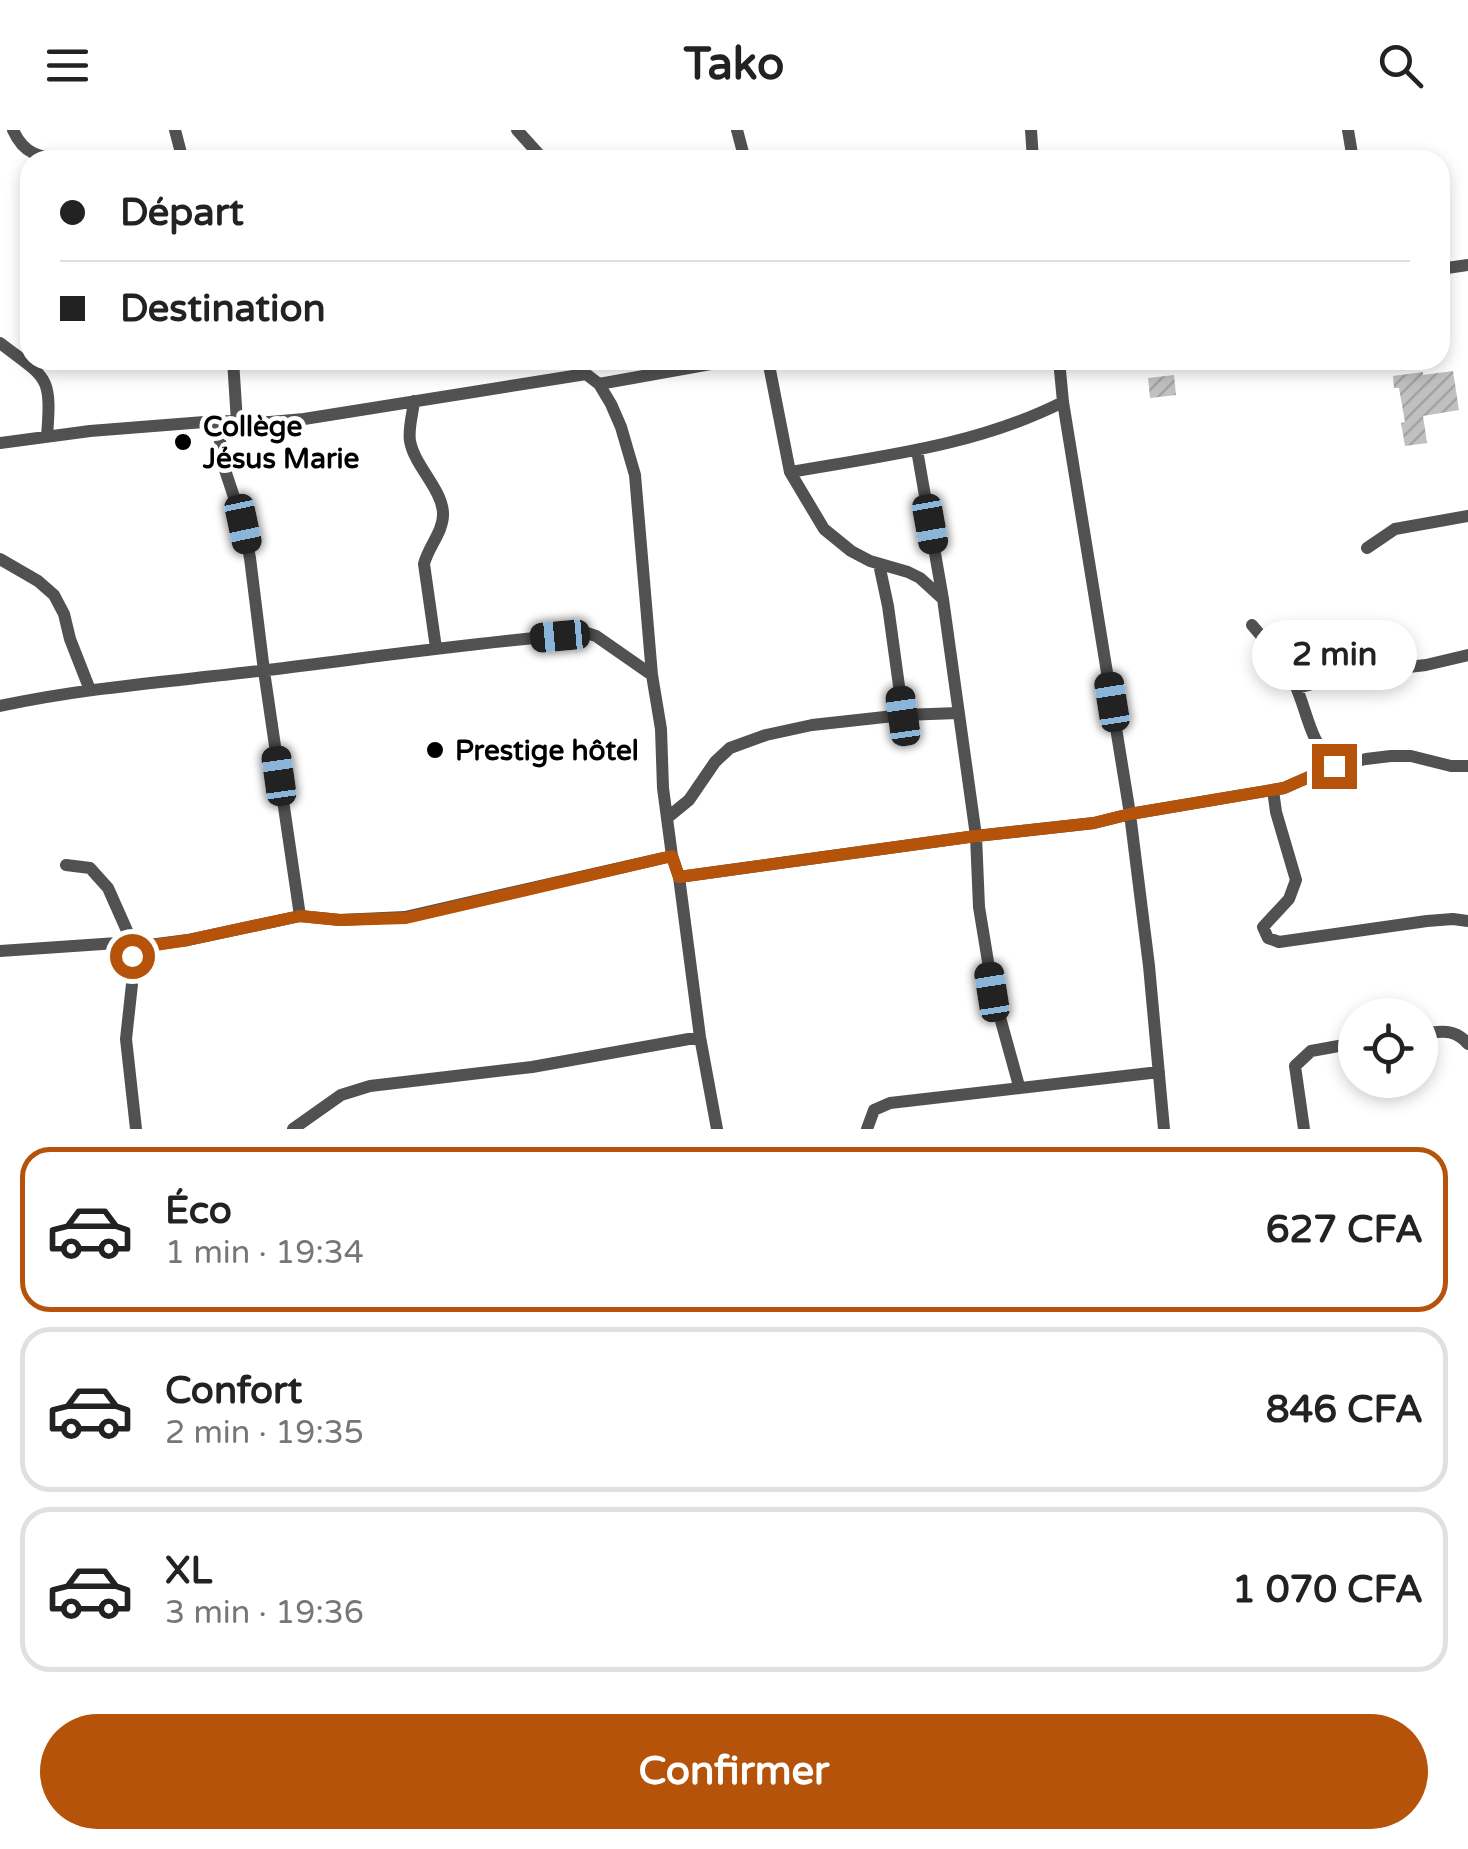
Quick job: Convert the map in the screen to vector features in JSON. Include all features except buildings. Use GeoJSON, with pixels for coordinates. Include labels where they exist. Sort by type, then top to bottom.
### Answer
{"type":"FeatureCollection","features":[{"type":"Feature","properties":{"kind":"street"},"geometry":{"type":"LineString","coordinates":[[13,130],[28,150]]}},
{"type":"Feature","properties":{"kind":"street"},"geometry":{"type":"LineString","coordinates":[[517,130],[535,150]]}},
{"type":"Feature","properties":{"kind":"street"},"geometry":{"type":"LineString","coordinates":[[0,343],[20,358]]}},
{"type":"Feature","properties":{"kind":"street"},"geometry":{"type":"LineString","coordinates":[[35,370],[46,382],[50,402],[47,436]]}},
{"type":"Feature","properties":{"kind":"street"},"geometry":{"type":"LineString","coordinates":[[233,370],[236,422]]}},
{"type":"Feature","properties":{"kind":"street"},"geometry":{"type":"LineString","coordinates":[[0,443],[218,421],[304,419],[569,370]]}},
{"type":"Feature","properties":{"kind":"street"},"geometry":{"type":"LineString","coordinates":[[587,370],[599,384],[621,427],[635,475],[652,675],[662,729],[660,765],[717,1129]]}},
{"type":"Feature","properties":{"kind":"street"},"geometry":{"type":"LineString","coordinates":[[599,384],[677,370]]}},
{"type":"Feature","properties":{"kind":"street"},"geometry":{"type":"LineString","coordinates":[[770,370],[790,472],[824,528],[851,551],[920,578],[943,599]]}},
{"type":"Feature","properties":{"kind":"street"},"geometry":{"type":"LineString","coordinates":[[1060,370],[1130,814],[1164,1129]]}},
{"type":"Feature","properties":{"kind":"street"},"geometry":{"type":"LineString","coordinates":[[414,401],[411,444],[444,515],[424,564],[436,648]]}},
{"type":"Feature","properties":{"kind":"street"},"geometry":{"type":"LineString","coordinates":[[790,472],[917,450],[1000,430],[1063,402]]}},
{"type":"Feature","properties":{"kind":"street"},"geometry":{"type":"LineString","coordinates":[[218,421],[224,467],[250,558],[300,916]]}},
{"type":"Feature","properties":{"kind":"street"},"geometry":{"type":"LineString","coordinates":[[917,450],[943,599],[976,836],[980,907],[992,992],[1019,1086]]}},
{"type":"Feature","properties":{"kind":"street"},"geometry":{"type":"LineString","coordinates":[[1368,548],[1395,529],[1468,516]]}},
{"type":"Feature","properties":{"kind":"street"},"geometry":{"type":"LineString","coordinates":[[0,558],[54,595],[90,690]]}},
{"type":"Feature","properties":{"kind":"street"},"geometry":{"type":"LineString","coordinates":[[879,564],[903,716]]}},
{"type":"Feature","properties":{"kind":"street"},"geometry":{"type":"LineString","coordinates":[[1252,625],[1286,666],[1311,733],[1334,766]]}},
{"type":"Feature","properties":{"kind":"street"},"geometry":{"type":"LineString","coordinates":[[0,706],[90,690],[436,648],[588,634],[652,675]]}},
{"type":"Feature","properties":{"kind":"street"},"geometry":{"type":"LineString","coordinates":[[1297,688],[1355,673],[1426,665],[1468,654]]}},
{"type":"Feature","properties":{"kind":"street"},"geometry":{"type":"LineString","coordinates":[[667,818],[689,800],[730,748],[812,725],[958,712]]}},
{"type":"Feature","properties":{"kind":"street"},"geometry":{"type":"LineString","coordinates":[[679,877],[976,836],[1055,829],[1284,788],[1334,766],[1391,756],[1468,766]]}},
{"type":"Feature","properties":{"kind":"street"},"geometry":{"type":"LineString","coordinates":[[1273,790],[1296,880],[1289,898],[1263,927],[1268,938],[1278,942],[1428,921],[1468,921]]}},
{"type":"Feature","properties":{"kind":"street"},"geometry":{"type":"LineString","coordinates":[[0,951],[132,942],[149,946],[300,916],[340,920],[406,918],[672,856]]}},
{"type":"Feature","properties":{"kind":"street"},"geometry":{"type":"LineString","coordinates":[[66,865],[90,868],[108,888],[132,942],[126,1039],[136,1129]]}},
{"type":"Feature","properties":{"kind":"street"},"geometry":{"type":"LineString","coordinates":[[1438,1032],[1459,1034],[1468,1044]]}},
{"type":"Feature","properties":{"kind":"street"},"geometry":{"type":"LineString","coordinates":[[293,1129],[341,1095],[370,1086],[532,1067],[700,1037]]}},
{"type":"Feature","properties":{"kind":"street"},"geometry":{"type":"LineString","coordinates":[[1304,1129],[1294,1066],[1311,1051],[1338,1046]]}},
{"type":"Feature","properties":{"kind":"street"},"geometry":{"type":"LineString","coordinates":[[867,1129],[874,1110],[890,1103],[1159,1072]]}},
{"type":"Feature","properties":{"kind":"place","name":"Collège Jésus Marie"},"geometry":{"type":"Point","coordinates":[183,442]}},
{"type":"Feature","properties":{"kind":"place","name":"Prestige hôtel"},"geometry":{"type":"Point","coordinates":[435,750]}},
{"type":"Feature","properties":{"kind":"route"},"geometry":{"type":"LineString","coordinates":[[132,956],[132,942],[149,946],[188,940],[300,916],[340,920],[406,918],[672,856],[679,877],[1094,823],[1284,788],[1334,766]]}}]}
